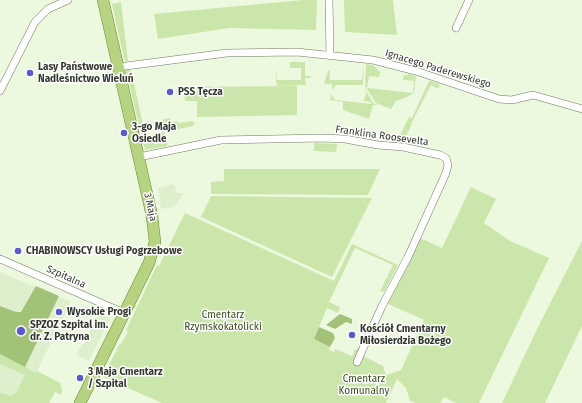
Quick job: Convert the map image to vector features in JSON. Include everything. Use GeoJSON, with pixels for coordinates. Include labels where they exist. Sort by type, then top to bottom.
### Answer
{"type":"FeatureCollection","features":[{"type":"Feature","properties":{"kind":"main road","name":"3 Maja"},"geometry":{"type":"LineString","coordinates":[[80,403],[151,256],[155,242],[152,216],[102,0]]}},
{"type":"Feature","properties":{"kind":"street"},"geometry":{"type":"LineString","coordinates":[[0,91],[35,22],[48,9],[68,0]]}},
{"type":"Feature","properties":{"kind":"street"},"geometry":{"type":"LineString","coordinates":[[330,0],[330,55]]}},
{"type":"Feature","properties":{"kind":"street"},"geometry":{"type":"LineString","coordinates":[[456,28],[469,0]]}},
{"type":"Feature","properties":{"kind":"street","name":"Ignacego Paderewskiego"},"geometry":{"type":"LineString","coordinates":[[118,67],[179,58],[241,52],[297,52],[369,59],[416,71],[499,99],[512,100],[533,96],[582,109]]}},
{"type":"Feature","properties":{"kind":"street","name":"Franklina Roosevelta"},"geometry":{"type":"LineString","coordinates":[[139,157],[221,140],[322,138],[402,147],[440,155],[446,158],[448,165],[446,173],[408,257],[382,306],[358,362]]}},
{"type":"Feature","properties":{"kind":"street","name":"Szpitalna"},"geometry":{"type":"LineString","coordinates":[[0,259],[124,313]]}},
{"type":"Feature","properties":{"kind":"shaded area"},"geometry":{"type":"Polygon","coordinates":[[[174,184],[177,193],[184,193],[174,207],[161,209],[158,188],[174,184]]]}},
{"type":"Feature","properties":{"kind":"shaded area","name":"SPZOZ Szpital im. dr. Z. Patryna"},"geometry":{"type":"Polygon","coordinates":[[[0,272],[71,302],[36,373],[57,385],[0,403],[0,272]]]}},
{"type":"Feature","properties":{"kind":"shaded area"},"geometry":{"type":"Polygon","coordinates":[[[98,313],[110,319],[89,361],[76,355],[82,344],[84,344],[98,313]]]}},
{"type":"Feature","properties":{"kind":"green space"},"geometry":{"type":"Polygon","coordinates":[[[111,0],[113,4],[121,2],[128,61],[124,58],[111,0]]]}},
{"type":"Feature","properties":{"kind":"green space"},"geometry":{"type":"Polygon","coordinates":[[[317,0],[316,30],[229,28],[158,39],[154,14],[317,0]]]}},
{"type":"Feature","properties":{"kind":"green space"},"geometry":{"type":"Polygon","coordinates":[[[344,0],[393,0],[397,35],[345,32],[344,0]]]}},
{"type":"Feature","properties":{"kind":"green space"},"geometry":{"type":"Polygon","coordinates":[[[290,62],[305,62],[305,76],[311,76],[311,78],[305,78],[306,85],[277,86],[276,83],[277,69],[277,80],[301,80],[301,68],[290,68],[290,62]]]}},
{"type":"Feature","properties":{"kind":"green space"},"geometry":{"type":"Polygon","coordinates":[[[364,64],[363,85],[336,85],[332,90],[332,84],[324,84],[328,71],[330,70],[330,80],[362,80],[364,64]]]}},
{"type":"Feature","properties":{"kind":"green space"},"geometry":{"type":"Polygon","coordinates":[[[366,64],[373,65],[380,72],[379,77],[369,76],[367,88],[413,93],[414,81],[403,80],[403,76],[409,74],[416,76],[414,93],[396,101],[391,109],[376,103],[365,86],[366,64]]]}},
{"type":"Feature","properties":{"kind":"green space"},"geometry":{"type":"Polygon","coordinates":[[[126,70],[131,70],[145,134],[141,134],[126,70]]]}},
{"type":"Feature","properties":{"kind":"green space"},"geometry":{"type":"Polygon","coordinates":[[[429,81],[440,84],[438,89],[431,85],[404,140],[401,144],[396,143],[409,117],[412,118],[429,81]]]}},
{"type":"Feature","properties":{"kind":"green space"},"geometry":{"type":"Polygon","coordinates":[[[297,86],[297,115],[197,117],[197,101],[185,101],[183,87],[297,86]]]}},
{"type":"Feature","properties":{"kind":"green space"},"geometry":{"type":"Polygon","coordinates":[[[365,89],[373,103],[378,105],[373,105],[369,119],[343,110],[343,102],[330,100],[331,93],[335,100],[371,104],[371,102],[364,101],[366,93],[365,89]]]}},
{"type":"Feature","properties":{"kind":"green space"},"geometry":{"type":"Polygon","coordinates":[[[170,118],[171,122],[177,121],[178,123],[192,121],[195,123],[193,126],[166,132],[162,127],[161,120],[170,118]]]}},
{"type":"Feature","properties":{"kind":"green space"},"geometry":{"type":"Polygon","coordinates":[[[163,129],[165,141],[168,146],[145,150],[142,137],[160,134],[163,129]]]}},
{"type":"Feature","properties":{"kind":"green space"},"geometry":{"type":"Polygon","coordinates":[[[314,143],[337,144],[336,152],[314,151],[314,143]]]}},
{"type":"Feature","properties":{"kind":"green space"},"geometry":{"type":"Polygon","coordinates":[[[224,169],[380,169],[368,195],[211,194],[211,182],[224,181],[224,169]]]}},
{"type":"Feature","properties":{"kind":"green space"},"geometry":{"type":"Polygon","coordinates":[[[471,187],[496,199],[484,223],[510,241],[549,258],[479,403],[456,403],[444,397],[440,403],[416,403],[410,401],[406,388],[397,379],[386,403],[162,403],[103,377],[120,343],[121,344],[128,331],[126,330],[157,265],[159,266],[185,213],[334,281],[352,244],[398,265],[384,292],[380,291],[393,265],[355,248],[329,302],[340,307],[338,313],[327,308],[314,339],[330,347],[329,350],[334,352],[335,349],[352,356],[355,349],[356,350],[361,346],[363,356],[383,366],[386,375],[401,370],[424,320],[388,304],[388,300],[420,238],[442,248],[471,187]]]}},
{"type":"Feature","properties":{"kind":"green space"},"geometry":{"type":"Polygon","coordinates":[[[211,196],[372,198],[332,277],[201,217],[211,196]]]}},
{"type":"Feature","properties":{"kind":"green space"},"geometry":{"type":"Polygon","coordinates":[[[582,241],[582,326],[545,403],[502,403],[540,323],[582,241]]]}},
{"type":"Feature","properties":{"kind":"green space"},"geometry":{"type":"Polygon","coordinates":[[[36,286],[59,296],[25,367],[0,354],[0,306],[16,312],[21,312],[36,286]]]}},
{"type":"Feature","properties":{"kind":"green space"},"geometry":{"type":"Polygon","coordinates":[[[340,314],[352,319],[352,324],[346,322],[335,329],[326,325],[340,314]]]}},
{"type":"Feature","properties":{"kind":"green space"},"geometry":{"type":"Polygon","coordinates":[[[319,327],[333,333],[335,338],[330,347],[314,339],[319,327]]]}},
{"type":"Feature","properties":{"kind":"green space"},"geometry":{"type":"Polygon","coordinates":[[[0,354],[36,373],[37,371],[60,383],[62,389],[61,395],[55,392],[49,403],[0,403],[0,393],[11,396],[16,393],[25,375],[0,364],[0,354]]]}},
{"type":"Feature","properties":{"kind":"place","name":"Lasy Państwowe Nadleśnictwo Wieluń"},"geometry":{"type":"Point","coordinates":[30,73]}},
{"type":"Feature","properties":{"kind":"place","name":"PSS Tęcza"},"geometry":{"type":"Point","coordinates":[170,92]}},
{"type":"Feature","properties":{"kind":"place","name":"3-go Maja Osiedle"},"geometry":{"type":"Point","coordinates":[124,133]}},
{"type":"Feature","properties":{"kind":"place","name":"CHABINOWSCY Usługi Pogrzebowe"},"geometry":{"type":"Point","coordinates":[18,251]}},
{"type":"Feature","properties":{"kind":"place","name":"Wysokie Progi"},"geometry":{"type":"Point","coordinates":[59,312]}},
{"type":"Feature","properties":{"kind":"place","name":"SPZOZ Szpital im. dr. Z. Patryna"},"geometry":{"type":"Point","coordinates":[21,331]}},
{"type":"Feature","properties":{"kind":"place","name":"Kościół Cmentarny Miłosierdzia Bożego"},"geometry":{"type":"Point","coordinates":[352,335]}},
{"type":"Feature","properties":{"kind":"place","name":"3 Maja Cmentarz / Szpital"},"geometry":{"type":"Point","coordinates":[80,378]}},
{"type":"Feature","properties":{"kind":"park label","name":"Cmentarz Rzymskokatolicki"},"geometry":{"type":"Point","coordinates":[223,320]}},
{"type":"Feature","properties":{"kind":"park label","name":"Cmentarz Komunalny"},"geometry":{"type":"Point","coordinates":[364,384]}}]}
